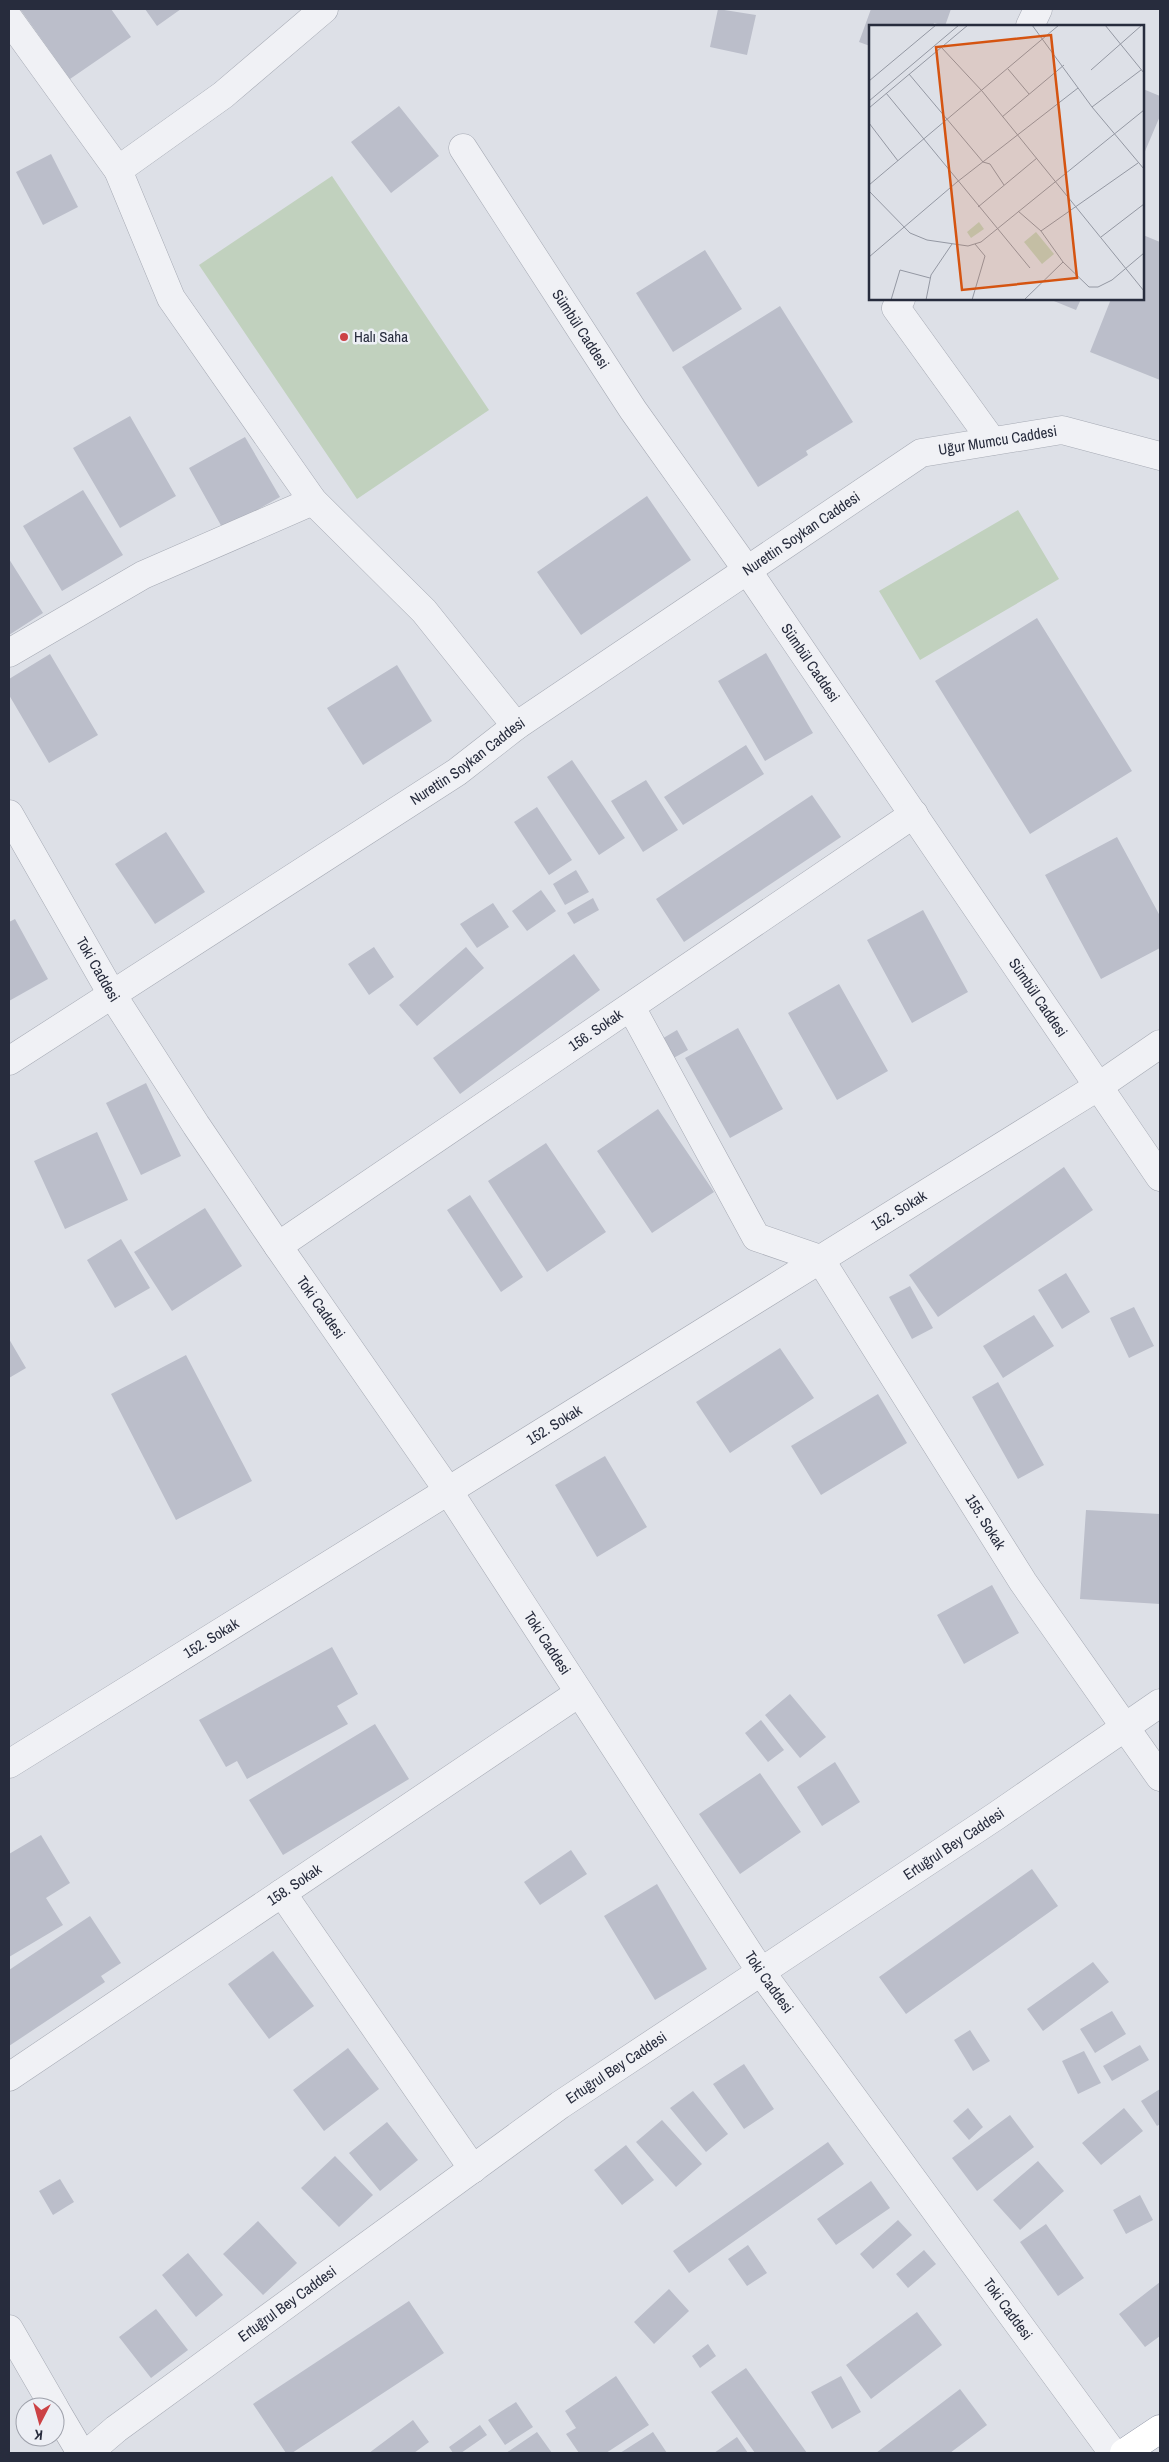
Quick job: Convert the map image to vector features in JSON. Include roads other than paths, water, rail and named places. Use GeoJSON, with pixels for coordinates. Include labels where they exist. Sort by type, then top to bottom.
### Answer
{"type":"FeatureCollection","features":[{"type":"Feature","properties":{"kind":"highway"},"geometry":{"type":"LineString","coordinates":[[1124,2453],[1160,2429]]}},
{"type":"Feature","properties":{"kind":"street"},"geometry":{"type":"LineString","coordinates":[[118,170],[223,95],[324,9]]}},
{"type":"Feature","properties":{"kind":"street"},"geometry":{"type":"LineString","coordinates":[[1030,25],[1038,9]]}},
{"type":"Feature","properties":{"kind":"street"},"geometry":{"type":"LineString","coordinates":[[9,19],[118,170],[171,298],[313,502],[424,611],[516,726]]}},
{"type":"Feature","properties":{"kind":"street","name":"Sümbül Caddesi"},"geometry":{"type":"LineString","coordinates":[[463,148],[633,410],[747,570],[1160,1176]]}},
{"type":"Feature","properties":{"kind":"street"},"geometry":{"type":"LineString","coordinates":[[900,300],[896,308],[992,441]]}},
{"type":"Feature","properties":{"kind":"street","name":"Uğur Mumcu Caddesi"},"geometry":{"type":"LineString","coordinates":[[921,453],[1062,430],[1160,456]]}},
{"type":"Feature","properties":{"kind":"street","name":"Nurettin Soykan Caddesi"},"geometry":{"type":"LineString","coordinates":[[9,1061],[113,996],[457,772],[516,726],[921,453]]}},
{"type":"Feature","properties":{"kind":"street"},"geometry":{"type":"LineString","coordinates":[[9,653],[143,575],[313,502]]}},
{"type":"Feature","properties":{"kind":"street","name":"Toki Caddesi"},"geometry":{"type":"LineString","coordinates":[[9,814],[113,996],[278,1246],[449,1492],[761,1972],[1113,2453]]}},
{"type":"Feature","properties":{"kind":"street","name":"156. Sokak"},"geometry":{"type":"LineString","coordinates":[[278,1246],[914,814]]}},
{"type":"Feature","properties":{"kind":"street"},"geometry":{"type":"LineString","coordinates":[[631,1007],[756,1237],[820,1259]]}},
{"type":"Feature","properties":{"kind":"street","name":"152. Sokak"},"geometry":{"type":"LineString","coordinates":[[9,1764],[1099,1086],[1160,1044]]}},
{"type":"Feature","properties":{"kind":"street","name":"155. Sokak"},"geometry":{"type":"LineString","coordinates":[[820,1259],[1023,1582],[1160,1778]]}},
{"type":"Feature","properties":{"kind":"street","name":"158. Sokak"},"geometry":{"type":"LineString","coordinates":[[9,2077],[579,1693]]}},
{"type":"Feature","properties":{"kind":"street","name":"Ertuğrul Bey Caddesi"},"geometry":{"type":"LineString","coordinates":[[88,2453],[116,2429],[560,2105],[1160,1703]]}},
{"type":"Feature","properties":{"kind":"street"},"geometry":{"type":"LineString","coordinates":[[282,1893],[473,2169]]}},
{"type":"Feature","properties":{"kind":"street"},"geometry":{"type":"LineString","coordinates":[[9,2329],[48,2397]]}},
{"type":"Feature","properties":{"kind":"street"},"geometry":{"type":"LineString","coordinates":[[65,2426],[81,2453]]}},
{"type":"Feature","properties":{"kind":"place","name":"Halı Saha"},"geometry":{"type":"Point","coordinates":[344,337]}}]}
